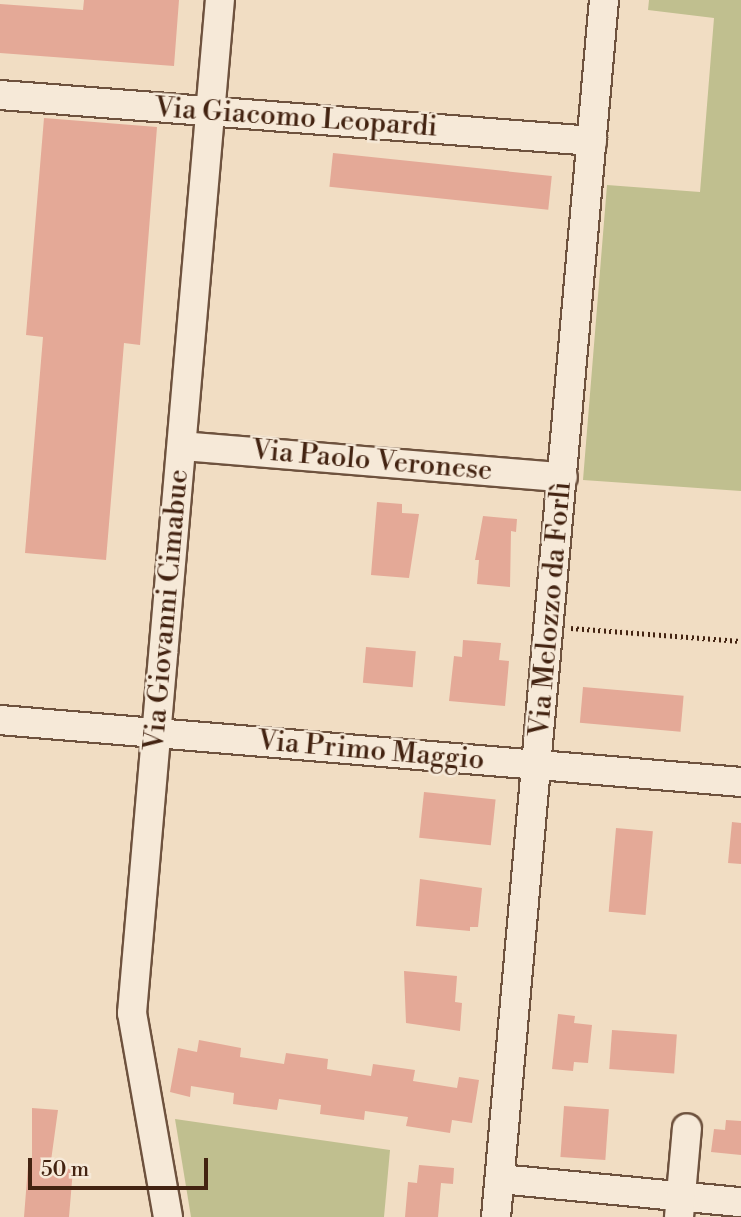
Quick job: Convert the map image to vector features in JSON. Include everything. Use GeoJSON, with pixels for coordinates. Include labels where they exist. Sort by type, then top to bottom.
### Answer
{"type":"FeatureCollection","features":[{"type":"Feature","properties":{"kind":"street","name":"Via Giovanni Cimabue"},"geometry":{"type":"LineString","coordinates":[[168,1217],[132,1013],[220,0]]}},
{"type":"Feature","properties":{"kind":"street","name":"Via Melozzo da Forlì"},"geometry":{"type":"LineString","coordinates":[[496,1217],[604,0]]}},
{"type":"Feature","properties":{"kind":"street","name":"Via Giacomo Leopardi"},"geometry":{"type":"LineString","coordinates":[[0,95],[592,141]]}},
{"type":"Feature","properties":{"kind":"street","name":"Via Paolo Veronese"},"geometry":{"type":"LineString","coordinates":[[182,446],[563,477]]}},
{"type":"Feature","properties":{"kind":"street","name":"Via Primo Maggio"},"geometry":{"type":"LineString","coordinates":[[0,720],[741,782]]}},
{"type":"Feature","properties":{"kind":"street"},"geometry":{"type":"LineString","coordinates":[[680,1207],[687,1128]]}},
{"type":"Feature","properties":{"kind":"street"},"geometry":{"type":"LineString","coordinates":[[500,1179],[680,1207],[741,1202]]}},
{"type":"Feature","properties":{"kind":"path"},"geometry":{"type":"LineString","coordinates":[[550,626],[741,641]]}},
{"type":"Feature","properties":{"kind":"shaded area"},"geometry":{"type":"Polygon","coordinates":[[[649,0],[741,0],[741,491],[583,480],[607,185],[700,192],[714,18],[648,10],[649,0]]]}},
{"type":"Feature","properties":{"kind":"shaded area"},"geometry":{"type":"Polygon","coordinates":[[[175,1119],[390,1150],[384,1217],[191,1217],[175,1119]]]}},
{"type":"Feature","properties":{"kind":"building"},"geometry":{"type":"Polygon","coordinates":[[[84,0],[179,0],[174,66],[0,53],[0,4],[83,10],[84,0]]]}},
{"type":"Feature","properties":{"kind":"building"},"geometry":{"type":"Polygon","coordinates":[[[44,118],[157,127],[140,345],[124,343],[106,560],[25,553],[43,337],[26,335],[44,118]]]}},
{"type":"Feature","properties":{"kind":"building"},"geometry":{"type":"Polygon","coordinates":[[[333,153],[552,176],[548,210],[329,187],[333,153]]]}},
{"type":"Feature","properties":{"kind":"building"},"geometry":{"type":"Polygon","coordinates":[[[377,502],[402,504],[402,513],[419,514],[409,578],[371,575],[377,502]]]}},
{"type":"Feature","properties":{"kind":"building"},"geometry":{"type":"Polygon","coordinates":[[[483,516],[517,519],[516,532],[511,531],[510,587],[477,584],[479,560],[475,560],[483,516]]]}},
{"type":"Feature","properties":{"kind":"building"},"geometry":{"type":"Polygon","coordinates":[[[463,640],[501,643],[499,660],[509,661],[505,706],[449,701],[454,656],[462,657],[463,640]]]}},
{"type":"Feature","properties":{"kind":"building"},"geometry":{"type":"Polygon","coordinates":[[[366,647],[416,651],[413,687],[363,683],[366,647]]]}},
{"type":"Feature","properties":{"kind":"building"},"geometry":{"type":"Polygon","coordinates":[[[583,687],[684,696],[680,732],[580,723],[583,687]]]}},
{"type":"Feature","properties":{"kind":"building"},"geometry":{"type":"Polygon","coordinates":[[[424,792],[496,800],[491,845],[419,838],[424,792]]]}},
{"type":"Feature","properties":{"kind":"building"},"geometry":{"type":"Polygon","coordinates":[[[732,822],[741,823],[741,864],[728,863],[732,822]]]}},
{"type":"Feature","properties":{"kind":"building"},"geometry":{"type":"Polygon","coordinates":[[[616,828],[653,831],[646,915],[609,912],[616,828]]]}},
{"type":"Feature","properties":{"kind":"building"},"geometry":{"type":"Polygon","coordinates":[[[420,879],[482,888],[478,927],[470,927],[470,931],[416,926],[420,879]]]}},
{"type":"Feature","properties":{"kind":"building"},"geometry":{"type":"Polygon","coordinates":[[[404,971],[457,976],[455,1002],[462,1003],[460,1031],[406,1023],[404,971]]]}},
{"type":"Feature","properties":{"kind":"building"},"geometry":{"type":"Polygon","coordinates":[[[558,1014],[575,1016],[574,1023],[592,1025],[588,1063],[574,1062],[573,1071],[552,1069],[558,1014]]]}},
{"type":"Feature","properties":{"kind":"building"},"geometry":{"type":"Polygon","coordinates":[[[612,1030],[677,1035],[674,1073],[609,1069],[612,1030]]]}},
{"type":"Feature","properties":{"kind":"building"},"geometry":{"type":"Polygon","coordinates":[[[199,1040],[241,1048],[240,1057],[284,1064],[286,1053],[328,1059],[327,1069],[371,1076],[373,1064],[415,1070],[413,1081],[457,1088],[459,1077],[479,1080],[472,1123],[452,1120],[450,1133],[406,1126],[408,1117],[365,1111],[364,1120],[320,1114],[321,1105],[279,1099],[277,1110],[233,1104],[234,1093],[191,1086],[190,1097],[170,1092],[178,1048],[197,1052],[199,1040]]]}},
{"type":"Feature","properties":{"kind":"building"},"geometry":{"type":"Polygon","coordinates":[[[564,1106],[609,1109],[605,1160],[560,1157],[564,1106]]]}},
{"type":"Feature","properties":{"kind":"building"},"geometry":{"type":"Polygon","coordinates":[[[32,1108],[58,1110],[50,1168],[73,1169],[69,1217],[24,1217],[28,1166],[32,1166],[32,1108]]]}},
{"type":"Feature","properties":{"kind":"building"},"geometry":{"type":"Polygon","coordinates":[[[726,1120],[741,1121],[741,1155],[711,1152],[714,1129],[725,1130],[726,1120]]]}},
{"type":"Feature","properties":{"kind":"building"},"geometry":{"type":"Polygon","coordinates":[[[419,1165],[454,1168],[453,1184],[441,1183],[438,1217],[405,1217],[408,1182],[417,1183],[419,1165]]]}}]}
